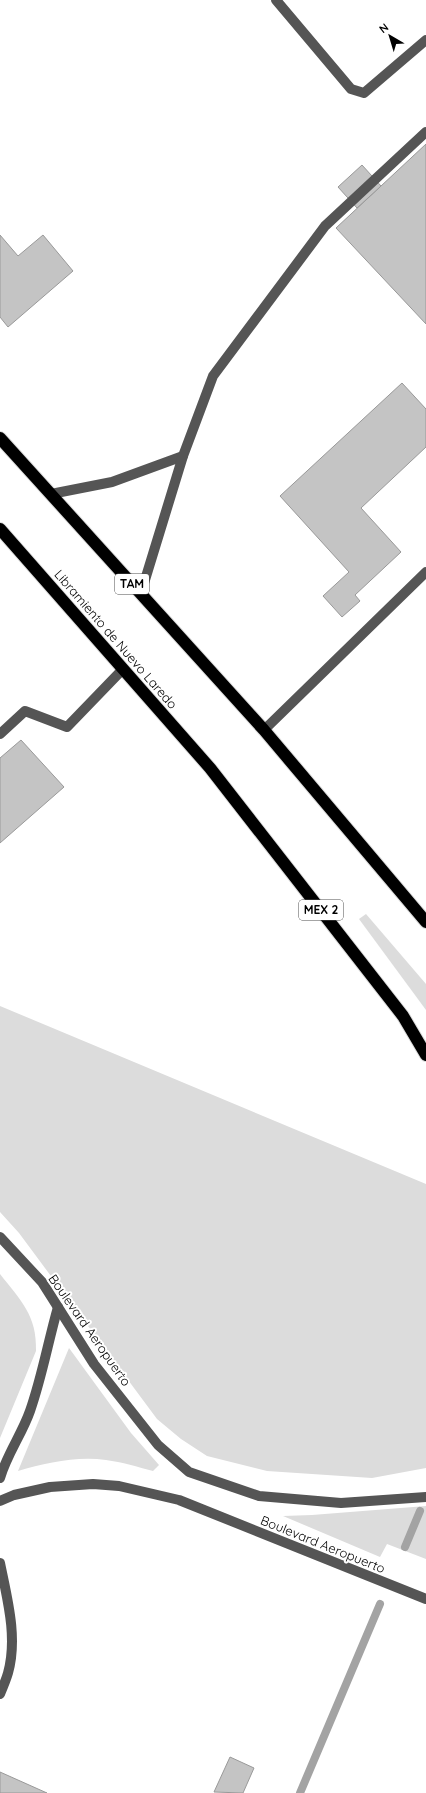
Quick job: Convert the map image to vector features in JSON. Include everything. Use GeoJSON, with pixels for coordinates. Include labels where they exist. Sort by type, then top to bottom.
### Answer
{"type":"FeatureCollection","features":[{"type":"Feature","properties":{"kind":"highway","name":"TAM"},"geometry":{"type":"LineString","coordinates":[[0,438],[264,730]]}},
{"type":"Feature","properties":{"kind":"highway","name":"Libramiento de Nuevo Laredo"},"geometry":{"type":"LineString","coordinates":[[0,529],[210,768],[403,1016],[426,1055]]}},
{"type":"Feature","properties":{"kind":"highway"},"geometry":{"type":"LineString","coordinates":[[264,730],[426,922]]}},
{"type":"Feature","properties":{"kind":"street"},"geometry":{"type":"LineString","coordinates":[[276,0],[351,89],[364,93],[426,40]]}},
{"type":"Feature","properties":{"kind":"street"},"geometry":{"type":"LineString","coordinates":[[141,593],[183,456],[213,376],[325,226],[426,132]]}},
{"type":"Feature","properties":{"kind":"street"},"geometry":{"type":"LineString","coordinates":[[51,494],[112,482],[183,456]]}},
{"type":"Feature","properties":{"kind":"street"},"geometry":{"type":"LineString","coordinates":[[264,730],[426,572]]}},
{"type":"Feature","properties":{"kind":"street"},"geometry":{"type":"LineString","coordinates":[[0,734],[25,711],[68,727],[123,669]]}},
{"type":"Feature","properties":{"kind":"street","name":"Boulevard Aeropuerto"},"geometry":{"type":"LineString","coordinates":[[0,1237],[42,1282],[94,1364],[158,1445],[189,1472],[259,1496],[341,1503],[426,1497]]}},
{"type":"Feature","properties":{"kind":"street"},"geometry":{"type":"LineString","coordinates":[[0,1478],[4,1466],[29,1413],[42,1376],[58,1307]]}},
{"type":"Feature","properties":{"kind":"street","name":"Boulevard Aeropuerto"},"geometry":{"type":"LineString","coordinates":[[0,1501],[14,1495],[50,1487],[93,1484],[119,1486],[172,1498],[426,1599]]}},
{"type":"Feature","properties":{"kind":"street"},"geometry":{"type":"LineString","coordinates":[[0,1563],[10,1653],[8,1673],[0,1694]]}},
{"type":"Feature","properties":{"kind":"shaded area"},"geometry":{"type":"Polygon","coordinates":[[[366,914],[426,984],[426,1010],[359,919],[366,914]]]}},
{"type":"Feature","properties":{"kind":"shaded area"},"geometry":{"type":"Polygon","coordinates":[[[0,1006],[426,1184],[426,1468],[372,1478],[267,1471],[207,1456],[181,1439],[157,1419],[19,1233],[0,1212],[0,1006]]]}},
{"type":"Feature","properties":{"kind":"shaded area"},"geometry":{"type":"Polygon","coordinates":[[[0,1274],[21,1301],[31,1318],[36,1338],[36,1351],[0,1438],[0,1274]]]}},
{"type":"Feature","properties":{"kind":"shaded area"},"geometry":{"type":"Polygon","coordinates":[[[69,1348],[131,1433],[159,1465],[153,1471],[112,1461],[84,1459],[39,1465],[18,1471],[69,1348]]]}},
{"type":"Feature","properties":{"kind":"shaded area"},"geometry":{"type":"Polygon","coordinates":[[[426,1506],[426,1559],[387,1544],[380,1557],[283,1516],[312,1515],[426,1506]]]}},
{"type":"Feature","properties":{"kind":"building"},"geometry":{"type":"Polygon","coordinates":[[[426,144],[426,324],[336,228],[426,144]]]}},
{"type":"Feature","properties":{"kind":"building"},"geometry":{"type":"Polygon","coordinates":[[[362,165],[381,186],[357,208],[338,187],[362,165]]]}},
{"type":"Feature","properties":{"kind":"building"},"geometry":{"type":"Polygon","coordinates":[[[0,235],[18,256],[43,235],[73,271],[8,327],[0,317],[0,235]]]}},
{"type":"Feature","properties":{"kind":"building"},"geometry":{"type":"Polygon","coordinates":[[[402,383],[426,409],[426,447],[361,508],[401,552],[355,595],[360,601],[342,617],[323,596],[349,572],[280,496],[402,383]]]}},
{"type":"Feature","properties":{"kind":"building"},"geometry":{"type":"Polygon","coordinates":[[[21,740],[64,787],[0,843],[0,758],[21,740]]]}},
{"type":"Feature","properties":{"kind":"building"},"geometry":{"type":"Polygon","coordinates":[[[230,1757],[254,1768],[243,1793],[214,1792],[230,1757]]]}},
{"type":"Feature","properties":{"kind":"building"},"geometry":{"type":"Polygon","coordinates":[[[0,1772],[47,1793],[0,1793],[0,1772]]]}},
{"type":"Feature","properties":{"kind":"waterway"},"geometry":{"type":"LineString","coordinates":[[405,1547],[420,1511]]}},
{"type":"Feature","properties":{"kind":"waterway"},"geometry":{"type":"LineString","coordinates":[[300,1793],[380,1604]]}}]}
